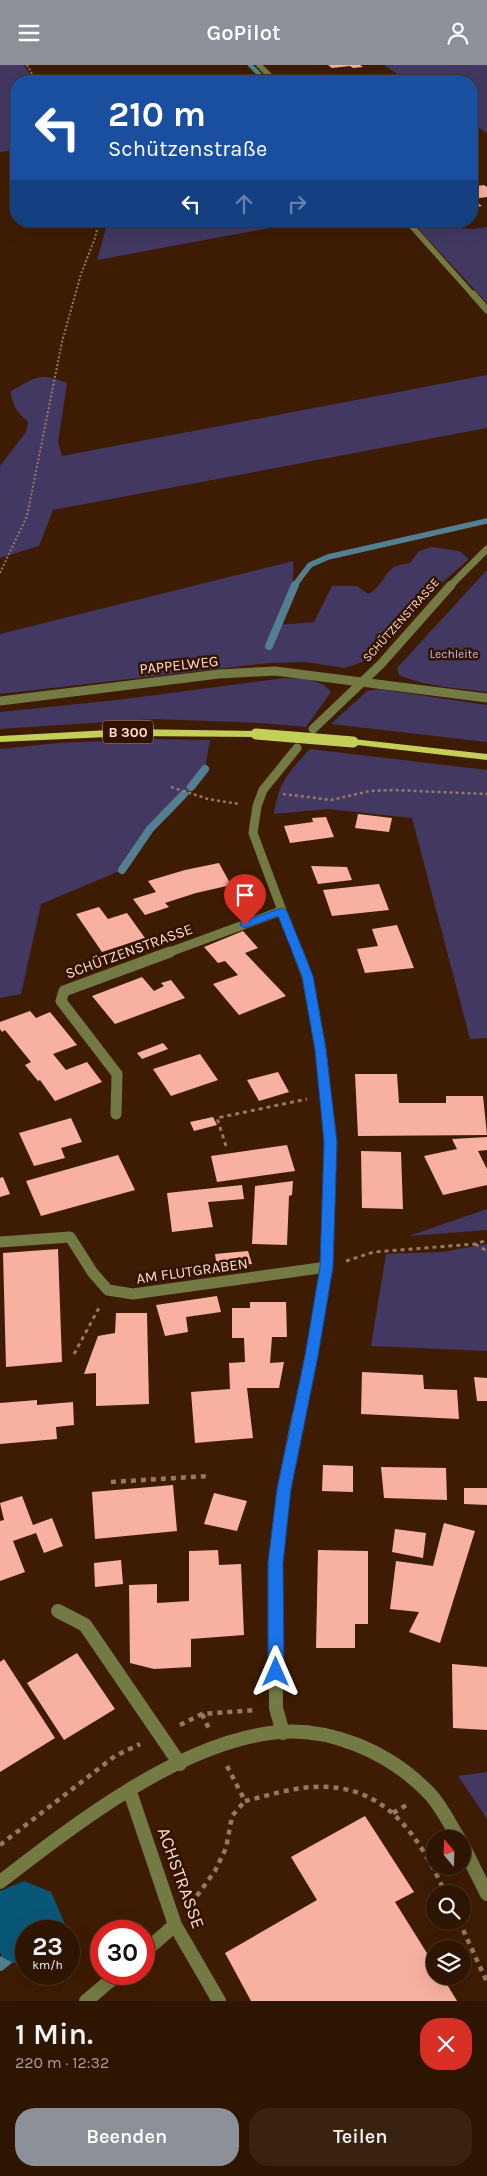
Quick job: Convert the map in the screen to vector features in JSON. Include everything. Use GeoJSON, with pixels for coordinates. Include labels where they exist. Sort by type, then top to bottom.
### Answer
{"type":"FeatureCollection","features":[{"type":"Feature","properties":{"kind":"main road","name":"B 300"},"geometry":{"type":"LineString","coordinates":[[0,739],[52,734],[149,731],[256,734],[353,742],[487,757]]}},
{"type":"Feature","properties":{"kind":"street"},"geometry":{"type":"LineString","coordinates":[[260,65],[269,75]]}},
{"type":"Feature","properties":{"kind":"street"},"geometry":{"type":"LineString","coordinates":[[412,227],[487,310]]}},
{"type":"Feature","properties":{"kind":"street","name":"SCHÜTZENSTRASSE"},"geometry":{"type":"LineString","coordinates":[[313,729],[381,664],[434,602],[487,549]]}},
{"type":"Feature","properties":{"kind":"street","name":"PAPPELWEG"},"geometry":{"type":"LineString","coordinates":[[0,701],[219,674],[275,671],[306,673],[361,682],[487,697]]}},
{"type":"Feature","properties":{"kind":"street"},"geometry":{"type":"LineString","coordinates":[[283,1733],[276,1708],[275,1563],[284,1489],[311,1356],[326,1267],[330,1142],[321,1050],[307,976],[253,833],[257,806],[263,792],[274,773],[297,747]]}},
{"type":"Feature","properties":{"kind":"street","name":"SCHÜTZENSTRASSE"},"geometry":{"type":"LineString","coordinates":[[116,1114],[117,1074],[61,1001],[64,991],[282,911]]}},
{"type":"Feature","properties":{"kind":"street"},"geometry":{"type":"LineString","coordinates":[[0,1242],[70,1237],[93,1273],[108,1290]]}},
{"type":"Feature","properties":{"kind":"street","name":"AM FLUTGRABEN"},"geometry":{"type":"LineString","coordinates":[[108,1290],[133,1295],[326,1267]]}},
{"type":"Feature","properties":{"kind":"street"},"geometry":{"type":"LineString","coordinates":[[58,1611],[85,1625],[162,1734],[180,1764]]}},
{"type":"Feature","properties":{"kind":"street"},"geometry":{"type":"LineString","coordinates":[[0,1882],[70,1829],[130,1791],[180,1764],[249,1737],[283,1733],[320,1734],[363,1746],[402,1769],[429,1793],[453,1830]]}},
{"type":"Feature","properties":{"kind":"street","name":"ACHSTRASSE"},"geometry":{"type":"LineString","coordinates":[[130,1791],[175,1925],[218,2001]]}},
{"type":"Feature","properties":{"kind":"street"},"geometry":{"type":"LineString","coordinates":[[471,1862],[487,1894]]}},
{"type":"Feature","properties":{"kind":"street"},"geometry":{"type":"LineString","coordinates":[[155,1942],[175,1925]]}},
{"type":"Feature","properties":{"kind":"street"},"geometry":{"type":"LineString","coordinates":[[86,2001],[105,1985]]}},
{"type":"Feature","properties":{"kind":"path"},"geometry":{"type":"LineString","coordinates":[[0,573],[26,516],[62,342],[81,274],[98,227]]}},
{"type":"Feature","properties":{"kind":"path"},"geometry":{"type":"LineString","coordinates":[[171,787],[208,799],[257,806]]}},
{"type":"Feature","properties":{"kind":"path"},"geometry":{"type":"LineString","coordinates":[[263,792],[331,800],[370,791],[393,790],[487,794]]}},
{"type":"Feature","properties":{"kind":"path"},"geometry":{"type":"LineString","coordinates":[[226,1146],[218,1118],[325,1095]]}},
{"type":"Feature","properties":{"kind":"path"},"geometry":{"type":"LineString","coordinates":[[326,1267],[374,1252],[475,1244],[487,1240]]}},
{"type":"Feature","properties":{"kind":"path"},"geometry":{"type":"LineString","coordinates":[[475,1244],[487,1251]]}},
{"type":"Feature","properties":{"kind":"path"},"geometry":{"type":"LineString","coordinates":[[74,1354],[108,1290]]}},
{"type":"Feature","properties":{"kind":"path"},"geometry":{"type":"LineString","coordinates":[[110,1482],[208,1475]]}},
{"type":"Feature","properties":{"kind":"path"},"geometry":{"type":"LineString","coordinates":[[1,1844],[115,1757],[202,1714],[276,1708]]}},
{"type":"Feature","properties":{"kind":"path"},"geometry":{"type":"LineString","coordinates":[[175,1925],[215,1871],[226,1848],[232,1816],[245,1801],[313,1787],[344,1788],[372,1798],[394,1813],[417,1838],[441,1885]]}},
{"type":"Feature","properties":{"kind":"path"},"geometry":{"type":"LineString","coordinates":[[463,1930],[487,1982]]}},
{"type":"Feature","properties":{"kind":"green space"},"geometry":{"type":"Polygon","coordinates":[[[0,65],[24,65],[30,75],[10,75],[10,151],[0,152],[0,65]]]}},
{"type":"Feature","properties":{"kind":"green space"},"geometry":{"type":"Polygon","coordinates":[[[384,65],[487,65],[487,133],[478,127],[478,75],[399,75],[384,65]]]}},
{"type":"Feature","properties":{"kind":"green space"},"geometry":{"type":"Polygon","coordinates":[[[106,227],[276,227],[97,260],[106,227]]]}},
{"type":"Feature","properties":{"kind":"green space"},"geometry":{"type":"Polygon","coordinates":[[[417,227],[459,227],[473,229],[487,227],[487,303],[417,227]]]}},
{"type":"Feature","properties":{"kind":"green space"},"geometry":{"type":"Polygon","coordinates":[[[487,375],[487,428],[53,510],[39,546],[0,558],[0,466],[26,432],[28,422],[16,408],[11,391],[32,379],[43,377],[67,383],[58,442],[62,456],[487,375]]]}},
{"type":"Feature","properties":{"kind":"green space"},"geometry":{"type":"Polygon","coordinates":[[[432,547],[459,551],[469,559],[378,639],[362,662],[345,668],[305,662],[268,663],[0,694],[0,634],[293,561],[294,569],[291,586],[278,625],[314,622],[332,586],[357,586],[368,594],[376,588],[394,567],[410,563],[419,551],[432,547]]]}},
{"type":"Feature","properties":{"kind":"green space","name":"Lechleite"},"geometry":{"type":"Polygon","coordinates":[[[487,570],[487,692],[431,685],[399,675],[397,668],[487,570]]]}},
{"type":"Feature","properties":{"kind":"green space"},"geometry":{"type":"Polygon","coordinates":[[[285,678],[316,682],[327,687],[331,692],[306,727],[261,723],[154,719],[0,729],[0,712],[117,700],[285,678]]]}},
{"type":"Feature","properties":{"kind":"green space"},"geometry":{"type":"Polygon","coordinates":[[[379,689],[487,705],[487,742],[331,724],[367,691],[379,689]]]}},
{"type":"Feature","properties":{"kind":"green space"},"geometry":{"type":"Polygon","coordinates":[[[150,739],[210,740],[205,769],[197,781],[150,829],[122,870],[41,904],[21,994],[0,998],[0,749],[58,743],[150,739]]]}},
{"type":"Feature","properties":{"kind":"green space"},"geometry":{"type":"Polygon","coordinates":[[[310,749],[487,770],[487,1038],[470,1039],[412,818],[328,809],[274,814],[282,785],[296,764],[310,749]]]}},
{"type":"Feature","properties":{"kind":"green space"},"geometry":{"type":"Polygon","coordinates":[[[487,1209],[487,1230],[409,1236],[487,1209]]]}},
{"type":"Feature","properties":{"kind":"green space"},"geometry":{"type":"Polygon","coordinates":[[[487,1244],[487,1351],[371,1346],[386,1254],[442,1252],[487,1244]]]}},
{"type":"Feature","properties":{"kind":"green space"},"geometry":{"type":"Polygon","coordinates":[[[487,1772],[487,1819],[458,1776],[487,1772]]]}},
{"type":"Feature","properties":{"kind":"building"},"geometry":{"type":"Polygon","coordinates":[[[328,65],[360,65],[363,67],[332,68],[328,65]]]}},
{"type":"Feature","properties":{"kind":"building"},"geometry":{"type":"Polygon","coordinates":[[[484,185],[487,187],[487,197],[478,198],[478,186],[484,185]]]}},
{"type":"Feature","properties":{"kind":"building"},"geometry":{"type":"Polygon","coordinates":[[[358,814],[392,818],[389,832],[355,828],[358,814]]]}},
{"type":"Feature","properties":{"kind":"building"},"geometry":{"type":"Polygon","coordinates":[[[326,817],[334,837],[290,843],[284,826],[313,822],[312,818],[326,817]]]}},
{"type":"Feature","properties":{"kind":"building"},"geometry":{"type":"Polygon","coordinates":[[[219,863],[231,885],[165,903],[169,907],[145,915],[133,899],[156,892],[148,881],[185,870],[219,863]]]}},
{"type":"Feature","properties":{"kind":"building"},"geometry":{"type":"Polygon","coordinates":[[[311,866],[347,867],[352,880],[318,884],[311,866]]]}},
{"type":"Feature","properties":{"kind":"building"},"geometry":{"type":"Polygon","coordinates":[[[379,884],[389,910],[332,916],[323,890],[379,884]]]}},
{"type":"Feature","properties":{"kind":"building"},"geometry":{"type":"Polygon","coordinates":[[[99,907],[108,919],[127,913],[145,938],[102,952],[76,914],[99,907]]]}},
{"type":"Feature","properties":{"kind":"building"},"geometry":{"type":"Polygon","coordinates":[[[397,925],[414,968],[365,973],[357,949],[378,946],[372,929],[397,925]]]}},
{"type":"Feature","properties":{"kind":"building"},"geometry":{"type":"Polygon","coordinates":[[[243,931],[258,948],[245,953],[286,996],[239,1015],[213,984],[238,975],[225,961],[218,963],[204,947],[243,931]]]}},
{"type":"Feature","properties":{"kind":"building"},"geometry":{"type":"Polygon","coordinates":[[[142,977],[154,991],[164,986],[161,983],[171,980],[185,998],[115,1024],[92,996],[142,977]]]}},
{"type":"Feature","properties":{"kind":"building"},"geometry":{"type":"Polygon","coordinates":[[[30,1011],[36,1018],[50,1012],[77,1045],[53,1054],[66,1070],[87,1062],[102,1082],[55,1101],[40,1080],[38,1081],[25,1065],[31,1062],[5,1030],[2,1032],[0,1029],[0,1022],[30,1011]]]}},
{"type":"Feature","properties":{"kind":"building"},"geometry":{"type":"Polygon","coordinates":[[[163,1043],[168,1049],[142,1059],[137,1053],[163,1043]]]}},
{"type":"Feature","properties":{"kind":"building"},"geometry":{"type":"Polygon","coordinates":[[[200,1054],[218,1080],[171,1096],[153,1069],[200,1054]]]}},
{"type":"Feature","properties":{"kind":"building"},"geometry":{"type":"Polygon","coordinates":[[[278,1072],[289,1092],[259,1101],[247,1080],[278,1072]]]}},
{"type":"Feature","properties":{"kind":"building"},"geometry":{"type":"Polygon","coordinates":[[[355,1074],[397,1074],[399,1103],[446,1103],[446,1096],[483,1096],[487,1135],[358,1136],[355,1074]]]}},
{"type":"Feature","properties":{"kind":"building"},"geometry":{"type":"Polygon","coordinates":[[[213,1117],[217,1125],[194,1131],[190,1122],[213,1117]]]}},
{"type":"Feature","properties":{"kind":"building"},"geometry":{"type":"Polygon","coordinates":[[[71,1118],[82,1142],[61,1148],[65,1158],[34,1166],[19,1133],[71,1118]]]}},
{"type":"Feature","properties":{"kind":"building"},"geometry":{"type":"Polygon","coordinates":[[[487,1137],[487,1150],[478,1151],[487,1169],[487,1185],[443,1195],[424,1156],[457,1149],[452,1139],[487,1137]]]}},
{"type":"Feature","properties":{"kind":"building"},"geometry":{"type":"Polygon","coordinates":[[[287,1145],[295,1171],[217,1182],[211,1156],[287,1145]]]}},
{"type":"Feature","properties":{"kind":"building"},"geometry":{"type":"Polygon","coordinates":[[[361,1151],[401,1152],[403,1209],[362,1208],[361,1151]]]}},
{"type":"Feature","properties":{"kind":"building"},"geometry":{"type":"Polygon","coordinates":[[[118,1155],[135,1190],[41,1216],[26,1181],[118,1155]]]}},
{"type":"Feature","properties":{"kind":"building"},"geometry":{"type":"Polygon","coordinates":[[[3,1177],[10,1194],[0,1197],[0,1178],[3,1177]]]}},
{"type":"Feature","properties":{"kind":"building"},"geometry":{"type":"Polygon","coordinates":[[[293,1181],[292,1195],[289,1196],[287,1245],[252,1244],[255,1186],[293,1181]]]}},
{"type":"Feature","properties":{"kind":"building"},"geometry":{"type":"Polygon","coordinates":[[[242,1185],[244,1199],[208,1202],[213,1227],[172,1232],[167,1193],[242,1185]]]}},
{"type":"Feature","properties":{"kind":"building"},"geometry":{"type":"Polygon","coordinates":[[[58,1249],[62,1362],[6,1367],[3,1253],[58,1249]]]}},
{"type":"Feature","properties":{"kind":"building"},"geometry":{"type":"Polygon","coordinates":[[[248,1251],[252,1264],[217,1268],[215,1254],[248,1251]]]}},
{"type":"Feature","properties":{"kind":"building"},"geometry":{"type":"Polygon","coordinates":[[[217,1296],[221,1312],[186,1317],[188,1332],[165,1336],[156,1305],[217,1296]]]}},
{"type":"Feature","properties":{"kind":"building"},"geometry":{"type":"Polygon","coordinates":[[[250,1302],[286,1302],[287,1337],[272,1337],[270,1363],[284,1362],[279,1388],[247,1388],[253,1438],[195,1443],[191,1392],[230,1389],[229,1363],[245,1362],[244,1338],[232,1338],[232,1308],[250,1308],[250,1302]]]}},
{"type":"Feature","properties":{"kind":"building"},"geometry":{"type":"Polygon","coordinates":[[[116,1313],[147,1313],[149,1404],[96,1406],[96,1373],[84,1374],[98,1336],[115,1333],[116,1313]]]}},
{"type":"Feature","properties":{"kind":"building"},"geometry":{"type":"Polygon","coordinates":[[[362,1372],[423,1375],[424,1389],[457,1390],[459,1419],[361,1414],[362,1372]]]}},
{"type":"Feature","properties":{"kind":"building"},"geometry":{"type":"Polygon","coordinates":[[[474,1377],[487,1378],[487,1401],[477,1401],[474,1377]]]}},
{"type":"Feature","properties":{"kind":"building"},"geometry":{"type":"Polygon","coordinates":[[[37,1400],[37,1405],[73,1402],[74,1425],[56,1427],[57,1439],[0,1444],[0,1403],[37,1400]]]}},
{"type":"Feature","properties":{"kind":"building"},"geometry":{"type":"Polygon","coordinates":[[[323,1465],[353,1466],[353,1492],[322,1491],[323,1465]]]}},
{"type":"Feature","properties":{"kind":"building"},"geometry":{"type":"Polygon","coordinates":[[[381,1467],[446,1468],[447,1500],[384,1498],[381,1467]]]}},
{"type":"Feature","properties":{"kind":"building"},"geometry":{"type":"Polygon","coordinates":[[[173,1485],[177,1531],[95,1539],[92,1492],[173,1485]]]}},
{"type":"Feature","properties":{"kind":"building"},"geometry":{"type":"Polygon","coordinates":[[[464,1488],[487,1488],[487,1505],[464,1504],[464,1488]]]}},
{"type":"Feature","properties":{"kind":"building"},"geometry":{"type":"Polygon","coordinates":[[[214,1493],[247,1501],[237,1531],[204,1524],[214,1493]]]}},
{"type":"Feature","properties":{"kind":"building"},"geometry":{"type":"Polygon","coordinates":[[[22,1496],[33,1525],[52,1518],[63,1546],[44,1553],[36,1533],[13,1541],[25,1572],[0,1581],[0,1521],[4,1520],[0,1503],[22,1496]]]}},
{"type":"Feature","properties":{"kind":"building"},"geometry":{"type":"Polygon","coordinates":[[[444,1523],[475,1531],[440,1643],[409,1632],[419,1612],[390,1609],[396,1561],[433,1566],[444,1523]]]}},
{"type":"Feature","properties":{"kind":"building"},"geometry":{"type":"Polygon","coordinates":[[[395,1529],[426,1533],[423,1558],[392,1552],[395,1529]]]}},
{"type":"Feature","properties":{"kind":"building"},"geometry":{"type":"Polygon","coordinates":[[[218,1550],[219,1565],[241,1564],[244,1635],[191,1639],[191,1667],[154,1669],[130,1663],[129,1585],[157,1584],[157,1603],[189,1601],[189,1551],[218,1550]]]}},
{"type":"Feature","properties":{"kind":"building"},"geometry":{"type":"Polygon","coordinates":[[[318,1550],[368,1551],[368,1624],[355,1624],[355,1648],[316,1648],[318,1550]]]}},
{"type":"Feature","properties":{"kind":"building"},"geometry":{"type":"Polygon","coordinates":[[[121,1560],[123,1584],[95,1587],[94,1563],[121,1560]]]}},
{"type":"Feature","properties":{"kind":"building"},"geometry":{"type":"Polygon","coordinates":[[[77,1653],[115,1709],[64,1740],[27,1683],[77,1653]]]}},
{"type":"Feature","properties":{"kind":"building"},"geometry":{"type":"Polygon","coordinates":[[[4,1659],[55,1738],[0,1772],[0,1662],[4,1659]]]}},
{"type":"Feature","properties":{"kind":"building"},"geometry":{"type":"Polygon","coordinates":[[[452,1664],[487,1667],[487,1730],[453,1728],[452,1664]]]}},
{"type":"Feature","properties":{"kind":"building"},"geometry":{"type":"Polygon","coordinates":[[[365,1816],[414,1892],[395,1902],[426,1952],[426,1985],[447,1985],[457,2001],[251,2001],[225,1953],[317,1900],[291,1857],[365,1816]]]}},
{"type":"Feature","properties":{"kind":"waterway"},"geometry":{"type":"LineString","coordinates":[[250,65],[260,75]]}},
{"type":"Feature","properties":{"kind":"waterway"},"geometry":{"type":"LineString","coordinates":[[294,586],[310,565],[328,557],[487,521]]}},
{"type":"Feature","properties":{"kind":"waterway"},"geometry":{"type":"LineString","coordinates":[[269,646],[295,585]]}},
{"type":"Feature","properties":{"kind":"waterway"},"geometry":{"type":"LineString","coordinates":[[191,787],[205,769]]}},
{"type":"Feature","properties":{"kind":"waterway"},"geometry":{"type":"LineString","coordinates":[[122,870],[150,829],[184,794]]}},
{"type":"Feature","properties":{"kind":"waterway"},"geometry":{"type":"LineString","coordinates":[[0,1965],[15,1952]]}},
{"type":"Feature","properties":{"kind":"route"},"geometry":{"type":"LineString","coordinates":[[245,925],[282,911],[307,976],[321,1050],[330,1142],[326,1267],[311,1356],[284,1489],[275,1563],[276,1672]]}}]}
